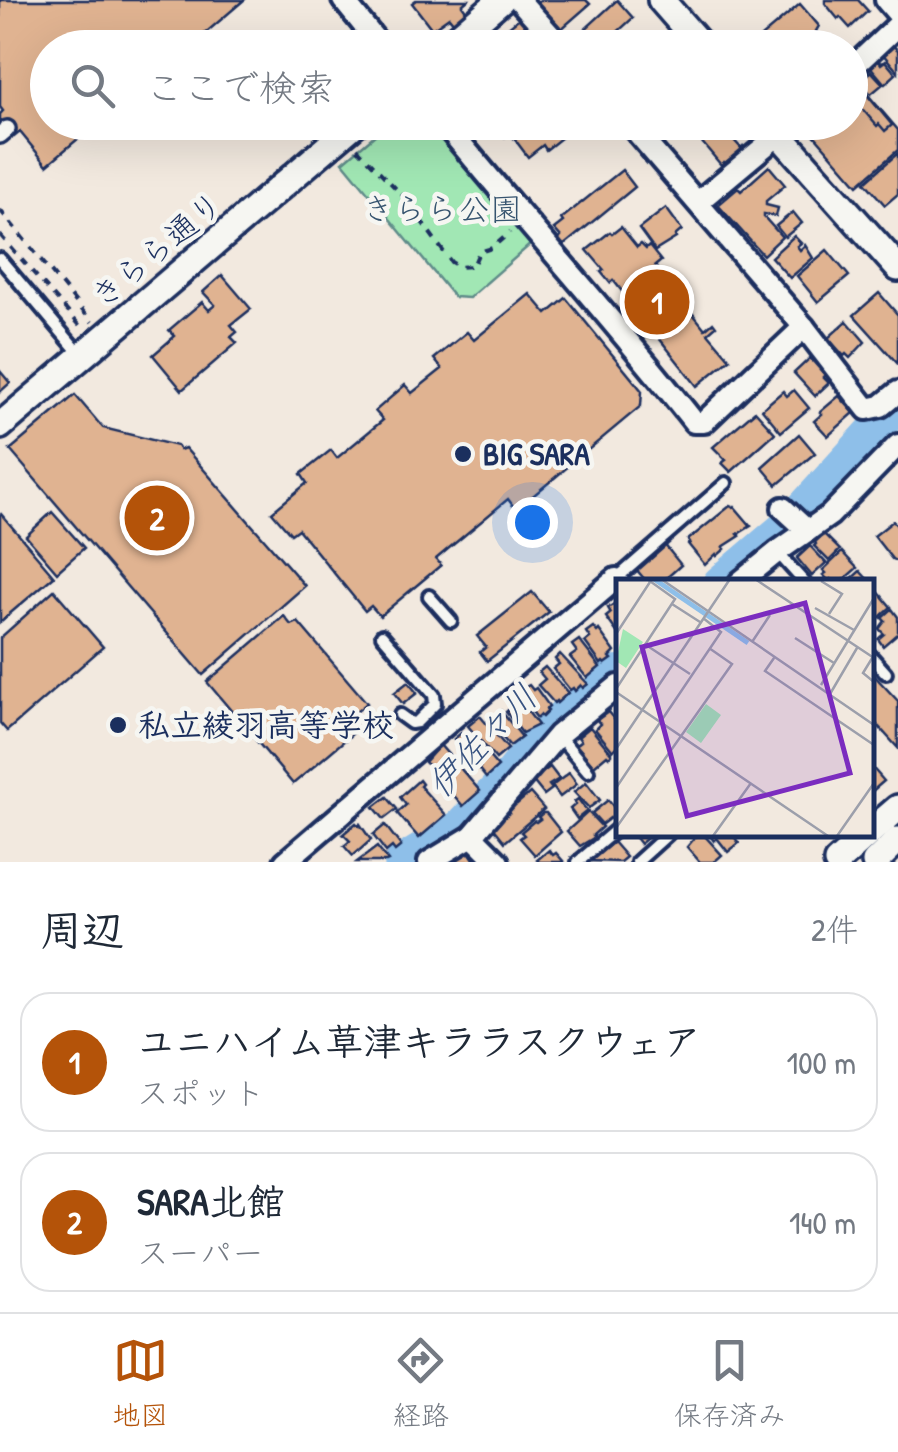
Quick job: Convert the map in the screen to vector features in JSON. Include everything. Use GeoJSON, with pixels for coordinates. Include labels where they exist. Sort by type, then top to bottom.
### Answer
{"type":"FeatureCollection","features":[{"type":"Feature","properties":{"kind":"street"},"geometry":{"type":"LineString","coordinates":[[343,0],[367,30]]}},
{"type":"Feature","properties":{"kind":"street"},"geometry":{"type":"LineString","coordinates":[[466,30],[501,0]]}},
{"type":"Feature","properties":{"kind":"street"},"geometry":{"type":"LineString","coordinates":[[520,0],[546,30]]}},
{"type":"Feature","properties":{"kind":"street"},"geometry":{"type":"LineString","coordinates":[[661,0],[687,30]]}},
{"type":"Feature","properties":{"kind":"street"},"geometry":{"type":"LineString","coordinates":[[886,0],[898,14]]}},
{"type":"Feature","properties":{"kind":"street"},"geometry":{"type":"LineString","coordinates":[[868,54],[898,26]]}},
{"type":"Feature","properties":{"kind":"street","name":"きらら通り"},"geometry":{"type":"LineString","coordinates":[[0,426],[90,342],[335,140]]}},
{"type":"Feature","properties":{"kind":"street"},"geometry":{"type":"LineString","coordinates":[[458,140],[694,422],[704,422],[804,328]]}},
{"type":"Feature","properties":{"kind":"street"},"geometry":{"type":"LineString","coordinates":[[644,140],[804,328],[867,409],[881,406],[898,392]]}},
{"type":"Feature","properties":{"kind":"street"},"geometry":{"type":"LineString","coordinates":[[698,202],[766,140]]}},
{"type":"Feature","properties":{"kind":"street"},"geometry":{"type":"LineString","coordinates":[[791,140],[898,268]]}},
{"type":"Feature","properties":{"kind":"street"},"geometry":{"type":"LineString","coordinates":[[744,579],[830,516],[898,444]]}},
{"type":"Feature","properties":{"kind":"street"},"geometry":{"type":"LineString","coordinates":[[783,508],[808,531]]}},
{"type":"Feature","properties":{"kind":"street"},"geometry":{"type":"LineString","coordinates":[[285,862],[616,581]]}},
{"type":"Feature","properties":{"kind":"street"},"geometry":{"type":"LineString","coordinates":[[428,862],[472,836],[558,735],[616,688]]}},
{"type":"Feature","properties":{"kind":"street"},"geometry":{"type":"LineString","coordinates":[[873,830],[898,808]]}},
{"type":"Feature","properties":{"kind":"street"},"geometry":{"type":"LineString","coordinates":[[472,836],[498,862]]}},
{"type":"Feature","properties":{"kind":"street"},"geometry":{"type":"LineString","coordinates":[[837,862],[866,837]]}},
{"type":"Feature","properties":{"kind":"street"},"geometry":{"type":"LineString","coordinates":[[874,862],[898,840]]}},
{"type":"Feature","properties":{"kind":"lane"},"geometry":{"type":"LineString","coordinates":[[0,259],[90,342]]}},
{"type":"Feature","properties":{"kind":"lane"},"geometry":{"type":"LineString","coordinates":[[618,579],[726,482]]}},
{"type":"Feature","properties":{"kind":"lane"},"geometry":{"type":"LineString","coordinates":[[777,552],[801,579]]}},
{"type":"Feature","properties":{"kind":"lane"},"geometry":{"type":"LineString","coordinates":[[429,596],[451,621]]}},
{"type":"Feature","properties":{"kind":"lane"},"geometry":{"type":"LineString","coordinates":[[382,635],[434,695],[434,704],[418,722],[411,723],[400,716]]}},
{"type":"Feature","properties":{"kind":"lane"},"geometry":{"type":"LineString","coordinates":[[873,659],[886,673]]}},
{"type":"Feature","properties":{"kind":"lane"},"geometry":{"type":"LineString","coordinates":[[558,735],[588,771]]}},
{"type":"Feature","properties":{"kind":"lane"},"geometry":{"type":"LineString","coordinates":[[578,862],[616,830]]}},
{"type":"Feature","properties":{"kind":"lane"},"geometry":{"type":"LineString","coordinates":[[637,862],[665,837]]}},
{"type":"Feature","properties":{"kind":"path"},"geometry":{"type":"LineString","coordinates":[[359,140],[459,268],[472,266],[478,252],[492,248],[524,220]]}},
{"type":"Feature","properties":{"kind":"path"},"geometry":{"type":"LineString","coordinates":[[0,210],[90,342]]}},
{"type":"Feature","properties":{"kind":"path"},"geometry":{"type":"LineString","coordinates":[[0,235],[90,342]]}},
{"type":"Feature","properties":{"kind":"green space","name":"きらら公園"},"geometry":{"type":"Polygon","coordinates":[[[369,140],[445,140],[532,243],[469,298],[454,297],[343,162],[369,140]]]}},
{"type":"Feature","properties":{"kind":"building"},"geometry":{"type":"Polygon","coordinates":[[[0,0],[244,0],[209,30],[30,30],[30,140],[77,140],[47,165],[20,132],[14,137],[0,120],[0,0]]]}},
{"type":"Feature","properties":{"kind":"building"},"geometry":{"type":"Polygon","coordinates":[[[468,0],[462,5],[467,12],[454,23],[449,17],[432,29],[412,3],[468,0]]]}},
{"type":"Feature","properties":{"kind":"building"},"geometry":{"type":"Polygon","coordinates":[[[586,0],[590,4],[558,30],[536,3],[586,0]]]}},
{"type":"Feature","properties":{"kind":"building"},"geometry":{"type":"Polygon","coordinates":[[[617,0],[633,18],[620,30],[584,30],[617,0]]]}},
{"type":"Feature","properties":{"kind":"building"},"geometry":{"type":"Polygon","coordinates":[[[825,0],[858,0],[868,11],[850,28],[825,0]]]}},
{"type":"Feature","properties":{"kind":"building"},"geometry":{"type":"Polygon","coordinates":[[[800,4],[819,26],[817,30],[769,30],[800,4]]]}},
{"type":"Feature","properties":{"kind":"building"},"geometry":{"type":"Polygon","coordinates":[[[524,14],[536,30],[505,30],[524,14]]]}},
{"type":"Feature","properties":{"kind":"building"},"geometry":{"type":"Polygon","coordinates":[[[892,45],[898,50],[898,72],[882,53],[892,45]]]}},
{"type":"Feature","properties":{"kind":"building"},"geometry":{"type":"Polygon","coordinates":[[[877,58],[896,74],[885,84],[869,65],[877,58]]]}},
{"type":"Feature","properties":{"kind":"building"},"geometry":{"type":"Polygon","coordinates":[[[871,71],[883,84],[871,94],[868,74],[871,71]]]}},
{"type":"Feature","properties":{"kind":"building"},"geometry":{"type":"Polygon","coordinates":[[[868,95],[898,130],[898,150],[858,185],[819,140],[868,140],[868,95]]]}},
{"type":"Feature","properties":{"kind":"building"},"geometry":{"type":"Polygon","coordinates":[[[868,96],[892,125],[885,131],[868,116],[868,96]]]}},
{"type":"Feature","properties":{"kind":"building"},"geometry":{"type":"Polygon","coordinates":[[[515,140],[558,140],[546,150],[543,145],[528,157],[515,140]]]}},
{"type":"Feature","properties":{"kind":"building"},"geometry":{"type":"Polygon","coordinates":[[[700,140],[734,140],[747,152],[729,168],[724,162],[721,165],[700,140]]]}},
{"type":"Feature","properties":{"kind":"building"},"geometry":{"type":"Polygon","coordinates":[[[898,153],[898,194],[885,205],[865,182],[898,153]]]}},
{"type":"Feature","properties":{"kind":"building"},"geometry":{"type":"Polygon","coordinates":[[[769,166],[785,185],[766,201],[766,205],[778,208],[776,216],[764,217],[782,237],[763,255],[718,205],[769,166]]]}},
{"type":"Feature","properties":{"kind":"building"},"geometry":{"type":"Polygon","coordinates":[[[622,170],[635,187],[563,246],[554,229],[563,222],[561,219],[622,170]]]}},
{"type":"Feature","properties":{"kind":"building"},"geometry":{"type":"Polygon","coordinates":[[[666,208],[682,230],[655,251],[639,229],[666,208]]]}},
{"type":"Feature","properties":{"kind":"building"},"geometry":{"type":"Polygon","coordinates":[[[793,212],[802,223],[785,237],[776,226],[793,212]]]}},
{"type":"Feature","properties":{"kind":"building"},"geometry":{"type":"Polygon","coordinates":[[[621,227],[637,247],[649,246],[661,261],[655,266],[705,329],[713,322],[716,326],[708,333],[730,359],[697,386],[587,250],[621,227]]]}},
{"type":"Feature","properties":{"kind":"building"},"geometry":{"type":"Polygon","coordinates":[[[794,236],[801,243],[797,246],[800,250],[805,245],[813,258],[790,278],[771,257],[794,236]]]}},
{"type":"Feature","properties":{"kind":"building"},"geometry":{"type":"Polygon","coordinates":[[[827,250],[849,276],[818,302],[797,276],[827,250]]]}},
{"type":"Feature","properties":{"kind":"building"},"geometry":{"type":"Polygon","coordinates":[[[222,275],[251,309],[231,325],[237,332],[231,337],[237,343],[182,390],[153,355],[175,336],[169,330],[202,302],[209,310],[215,305],[203,292],[222,275]]]}},
{"type":"Feature","properties":{"kind":"building"},"geometry":{"type":"Polygon","coordinates":[[[879,293],[898,315],[898,364],[854,315],[879,293]]]}},
{"type":"Feature","properties":{"kind":"building","name":"BIG SARA"},"geometry":{"type":"Polygon","coordinates":[[[530,294],[547,314],[566,298],[642,391],[641,406],[516,510],[508,499],[436,559],[441,565],[380,616],[371,606],[365,611],[298,529],[291,534],[272,512],[307,483],[301,474],[331,450],[337,458],[383,420],[375,411],[405,385],[412,393],[442,369],[434,359],[467,332],[474,340],[530,294]]]}},
{"type":"Feature","properties":{"kind":"building"},"geometry":{"type":"Polygon","coordinates":[[[847,321],[865,342],[850,358],[828,338],[847,321]]]}},
{"type":"Feature","properties":{"kind":"building"},"geometry":{"type":"Polygon","coordinates":[[[810,358],[829,383],[815,396],[794,373],[810,358]]]}},
{"type":"Feature","properties":{"kind":"building"},"geometry":{"type":"Polygon","coordinates":[[[0,371],[10,383],[0,392],[0,371]]]}},
{"type":"Feature","properties":{"kind":"building"},"geometry":{"type":"Polygon","coordinates":[[[794,390],[809,408],[781,432],[762,409],[783,391],[787,396],[794,390]]]}},
{"type":"Feature","properties":{"kind":"building"},"geometry":{"type":"Polygon","coordinates":[[[75,395],[103,428],[177,446],[180,450],[185,448],[305,586],[203,675],[10,450],[75,395]]]}},
{"type":"Feature","properties":{"kind":"building"},"geometry":{"type":"Polygon","coordinates":[[[839,396],[854,413],[828,436],[814,421],[839,396]]]}},
{"type":"Feature","properties":{"kind":"building"},"geometry":{"type":"Polygon","coordinates":[[[755,411],[775,433],[731,472],[713,447],[755,411]]]}},
{"type":"Feature","properties":{"kind":"building"},"geometry":{"type":"Polygon","coordinates":[[[799,434],[815,453],[777,485],[762,467],[799,434]]]}},
{"type":"Feature","properties":{"kind":"building"},"geometry":{"type":"Polygon","coordinates":[[[730,506],[751,526],[705,565],[688,540],[730,506]]]}},
{"type":"Feature","properties":{"kind":"building"},"geometry":{"type":"Polygon","coordinates":[[[52,512],[84,548],[57,572],[26,536],[52,512]]]}},
{"type":"Feature","properties":{"kind":"building"},"geometry":{"type":"Polygon","coordinates":[[[0,515],[54,576],[0,622],[0,515]]]}},
{"type":"Feature","properties":{"kind":"building"},"geometry":{"type":"Polygon","coordinates":[[[893,521],[898,527],[898,562],[874,536],[893,521]]]}},
{"type":"Feature","properties":{"kind":"building"},"geometry":{"type":"Polygon","coordinates":[[[822,535],[840,550],[829,561],[814,546],[822,535]]]}},
{"type":"Feature","properties":{"kind":"building"},"geometry":{"type":"Polygon","coordinates":[[[664,544],[681,565],[665,579],[644,579],[635,568],[664,544]]]}},
{"type":"Feature","properties":{"kind":"building"},"geometry":{"type":"Polygon","coordinates":[[[810,546],[826,563],[812,576],[797,558],[810,546]]]}},
{"type":"Feature","properties":{"kind":"building"},"geometry":{"type":"Polygon","coordinates":[[[842,552],[857,568],[844,579],[827,579],[823,570],[842,552]]]}},
{"type":"Feature","properties":{"kind":"building"},"geometry":{"type":"Polygon","coordinates":[[[860,571],[867,579],[851,579],[860,571]]]}},
{"type":"Feature","properties":{"kind":"building"},"geometry":{"type":"Polygon","coordinates":[[[876,589],[891,607],[873,623],[876,589]]]}},
{"type":"Feature","properties":{"kind":"building"},"geometry":{"type":"Polygon","coordinates":[[[54,590],[103,647],[7,731],[0,723],[0,638],[54,590]]]}},
{"type":"Feature","properties":{"kind":"building"},"geometry":{"type":"Polygon","coordinates":[[[532,592],[549,612],[487,661],[480,652],[486,647],[477,636],[532,592]]]}},
{"type":"Feature","properties":{"kind":"building"},"geometry":{"type":"Polygon","coordinates":[[[616,606],[616,631],[606,617],[611,613],[608,608],[616,606]]]}},
{"type":"Feature","properties":{"kind":"building"},"geometry":{"type":"Polygon","coordinates":[[[892,609],[898,617],[898,633],[883,646],[878,639],[884,634],[879,629],[885,621],[882,618],[892,609]]]}},
{"type":"Feature","properties":{"kind":"building"},"geometry":{"type":"Polygon","coordinates":[[[284,616],[291,625],[298,622],[367,703],[351,716],[358,729],[293,784],[207,682],[284,616]]]}},
{"type":"Feature","properties":{"kind":"building"},"geometry":{"type":"Polygon","coordinates":[[[593,627],[615,652],[605,664],[585,642],[590,638],[586,632],[593,627]]]}},
{"type":"Feature","properties":{"kind":"building"},"geometry":{"type":"Polygon","coordinates":[[[579,640],[600,667],[587,678],[570,657],[577,652],[572,645],[579,640]]]}},
{"type":"Feature","properties":{"kind":"building"},"geometry":{"type":"Polygon","coordinates":[[[560,654],[588,684],[583,688],[581,685],[570,690],[553,669],[559,664],[555,659],[560,654]]]}},
{"type":"Feature","properties":{"kind":"building"},"geometry":{"type":"Polygon","coordinates":[[[545,667],[568,693],[557,703],[538,685],[545,679],[539,672],[545,667]]]}},
{"type":"Feature","properties":{"kind":"building"},"geometry":{"type":"Polygon","coordinates":[[[873,674],[898,701],[898,748],[873,720],[873,674]]]}},
{"type":"Feature","properties":{"kind":"building"},"geometry":{"type":"Polygon","coordinates":[[[408,682],[417,693],[403,704],[394,693],[408,682]]]}},
{"type":"Feature","properties":{"kind":"building"},"geometry":{"type":"Polygon","coordinates":[[[529,685],[549,706],[542,717],[537,718],[517,692],[529,685]]]}},
{"type":"Feature","properties":{"kind":"building"},"geometry":{"type":"Polygon","coordinates":[[[519,700],[538,725],[522,733],[506,712],[519,700]]]}},
{"type":"Feature","properties":{"kind":"building"},"geometry":{"type":"Polygon","coordinates":[[[501,711],[522,737],[510,746],[488,721],[501,711]]]}},
{"type":"Feature","properties":{"kind":"building"},"geometry":{"type":"Polygon","coordinates":[[[608,712],[616,722],[613,751],[595,729],[600,724],[597,720],[608,712]]]}},
{"type":"Feature","properties":{"kind":"building"},"geometry":{"type":"Polygon","coordinates":[[[480,716],[508,749],[496,759],[468,726],[480,716]]]}},
{"type":"Feature","properties":{"kind":"building"},"geometry":{"type":"Polygon","coordinates":[[[590,727],[612,754],[594,766],[576,745],[581,741],[578,737],[590,727]]]}},
{"type":"Feature","properties":{"kind":"building"},"geometry":{"type":"Polygon","coordinates":[[[461,733],[465,737],[469,733],[498,767],[486,778],[454,739],[461,733]]]}},
{"type":"Feature","properties":{"kind":"building"},"geometry":{"type":"Polygon","coordinates":[[[440,745],[480,791],[463,806],[425,762],[440,745]]]}},
{"type":"Feature","properties":{"kind":"building"},"geometry":{"type":"Polygon","coordinates":[[[550,767],[559,779],[549,785],[552,789],[544,795],[532,780],[550,767]]]}},
{"type":"Feature","properties":{"kind":"building"},"geometry":{"type":"Polygon","coordinates":[[[873,768],[884,781],[873,790],[873,768]]]}},
{"type":"Feature","properties":{"kind":"building"},"geometry":{"type":"Polygon","coordinates":[[[569,773],[577,784],[560,797],[552,786],[569,773]]]}},
{"type":"Feature","properties":{"kind":"building"},"geometry":{"type":"Polygon","coordinates":[[[419,780],[446,815],[419,838],[397,813],[406,805],[400,797],[419,780]]]}},
{"type":"Feature","properties":{"kind":"building"},"geometry":{"type":"Polygon","coordinates":[[[586,782],[600,800],[589,808],[574,792],[586,782]]]}},
{"type":"Feature","properties":{"kind":"building"},"geometry":{"type":"Polygon","coordinates":[[[530,793],[544,809],[505,842],[493,827],[509,813],[506,809],[530,793]]]}},
{"type":"Feature","properties":{"kind":"building"},"geometry":{"type":"Polygon","coordinates":[[[387,797],[397,809],[384,819],[374,807],[387,797]]]}},
{"type":"Feature","properties":{"kind":"building"},"geometry":{"type":"Polygon","coordinates":[[[578,799],[587,811],[577,819],[570,809],[578,799]]]}},
{"type":"Feature","properties":{"kind":"building"},"geometry":{"type":"Polygon","coordinates":[[[608,800],[616,810],[616,819],[602,824],[592,813],[608,800]]]}},
{"type":"Feature","properties":{"kind":"building"},"geometry":{"type":"Polygon","coordinates":[[[588,812],[602,827],[580,846],[567,831],[588,812]]]}},
{"type":"Feature","properties":{"kind":"building"},"geometry":{"type":"Polygon","coordinates":[[[543,813],[561,832],[535,855],[520,838],[524,835],[521,832],[543,813]]]}},
{"type":"Feature","properties":{"kind":"building"},"geometry":{"type":"Polygon","coordinates":[[[356,823],[371,840],[353,856],[344,846],[350,841],[343,834],[356,823]]]}},
{"type":"Feature","properties":{"kind":"building"},"geometry":{"type":"Polygon","coordinates":[[[385,825],[401,846],[395,851],[392,847],[386,852],[373,835],[385,825]]]}},
{"type":"Feature","properties":{"kind":"building"},"geometry":{"type":"Polygon","coordinates":[[[695,837],[706,837],[722,855],[714,862],[700,862],[687,847],[695,837]]]}},
{"type":"Feature","properties":{"kind":"building"},"geometry":{"type":"Polygon","coordinates":[[[711,837],[734,837],[739,843],[728,852],[717,838],[714,841],[711,837]]]}},
{"type":"Feature","properties":{"kind":"building"},"geometry":{"type":"Polygon","coordinates":[[[613,842],[626,857],[620,862],[590,861],[613,842]]]}},
{"type":"Feature","properties":{"kind":"building"},"geometry":{"type":"Polygon","coordinates":[[[377,847],[388,861],[357,862],[377,847]]]}},
{"type":"Feature","properties":{"kind":"building"},"geometry":{"type":"Polygon","coordinates":[[[468,850],[476,862],[447,862],[456,855],[468,850]]]}},
{"type":"Feature","properties":{"kind":"building"},"geometry":{"type":"Polygon","coordinates":[[[549,850],[553,855],[556,853],[564,862],[537,860],[549,850]]]}},
{"type":"Feature","properties":{"kind":"waterway","name":"伊佐々川"},"geometry":{"type":"LineString","coordinates":[[723,579],[786,525],[876,426],[898,411]]}},
{"type":"Feature","properties":{"kind":"waterway","name":"伊佐々川"},"geometry":{"type":"LineString","coordinates":[[400,862],[459,826],[566,711],[616,673]]}},
{"type":"Feature","properties":{"kind":"place","name":"ユニハイム草津キララスクウェア"},"geometry":{"type":"Point","coordinates":[657,302]}},
{"type":"Feature","properties":{"kind":"place","name":"BIG SARA"},"geometry":{"type":"Point","coordinates":[463,454]}},
{"type":"Feature","properties":{"kind":"place","name":"SARA北館"},"geometry":{"type":"Point","coordinates":[157,518]}},
{"type":"Feature","properties":{"kind":"place","name":"私立綾羽高等学校"},"geometry":{"type":"Point","coordinates":[118,725]}}]}
